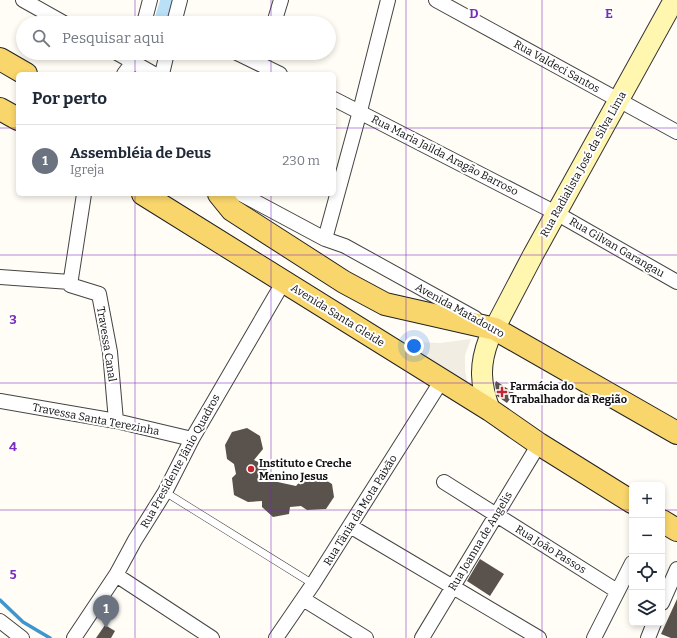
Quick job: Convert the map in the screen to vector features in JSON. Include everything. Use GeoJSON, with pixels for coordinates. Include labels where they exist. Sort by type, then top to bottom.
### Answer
{"type":"FeatureCollection","features":[{"type":"Feature","properties":{"kind":"main road"},"geometry":{"type":"LineString","coordinates":[[0,60],[22,72]]}},
{"type":"Feature","properties":{"kind":"main road"},"geometry":{"type":"LineString","coordinates":[[0,109],[16,118]]}},
{"type":"Feature","properties":{"kind":"main road","name":"Avenida Santa Gleide"},"geometry":{"type":"LineString","coordinates":[[146,196],[490,410],[539,444],[629,500]]}},
{"type":"Feature","properties":{"kind":"main road"},"geometry":{"type":"LineString","coordinates":[[221,196],[232,210],[344,282],[384,304],[495,329]]}},
{"type":"Feature","properties":{"kind":"main road","name":"Avenida Matadouro"},"geometry":{"type":"LineString","coordinates":[[495,329],[677,433]]}},
{"type":"Feature","properties":{"kind":"main road"},"geometry":{"type":"LineString","coordinates":[[665,523],[677,530]]}},
{"type":"Feature","properties":{"kind":"street"},"geometry":{"type":"LineString","coordinates":[[23,0],[52,16]]}},
{"type":"Feature","properties":{"kind":"street"},"geometry":{"type":"LineString","coordinates":[[146,16],[150,0]]}},
{"type":"Feature","properties":{"kind":"street"},"geometry":{"type":"LineString","coordinates":[[177,16],[180,0]]}},
{"type":"Feature","properties":{"kind":"street"},"geometry":{"type":"LineString","coordinates":[[276,16],[281,0]]}},
{"type":"Feature","properties":{"kind":"street"},"geometry":{"type":"LineString","coordinates":[[325,239],[360,111],[388,0]]}},
{"type":"Feature","properties":{"kind":"street","name":"Rua Valdeci Santos"},"geometry":{"type":"LineString","coordinates":[[436,0],[677,132]]}},
{"type":"Feature","properties":{"kind":"street","name":"Rua Radialista José da Silva Lima"},"geometry":{"type":"LineString","coordinates":[[490,410],[482,385],[481,365],[484,352],[556,213],[674,0]]}},
{"type":"Feature","properties":{"kind":"street"},"geometry":{"type":"LineString","coordinates":[[125,72],[133,60]]}},
{"type":"Feature","properties":{"kind":"street"},"geometry":{"type":"LineString","coordinates":[[136,60],[152,72]]}},
{"type":"Feature","properties":{"kind":"street"},"geometry":{"type":"LineString","coordinates":[[162,72],[165,60]]}},
{"type":"Feature","properties":{"kind":"street"},"geometry":{"type":"LineString","coordinates":[[254,60],[277,72]]}},
{"type":"Feature","properties":{"kind":"street","name":"Rua Maria Jailda Aragão Barroso"},"geometry":{"type":"LineString","coordinates":[[336,100],[556,213]]}},
{"type":"Feature","properties":{"kind":"street"},"geometry":{"type":"LineString","coordinates":[[0,277],[70,282],[84,196]]}},
{"type":"Feature","properties":{"kind":"street","name":"Avenida Matadouro"},"geometry":{"type":"LineString","coordinates":[[245,196],[325,239],[345,246],[495,329]]}},
{"type":"Feature","properties":{"kind":"street","name":"Rua Gilvan Garangau"},"geometry":{"type":"LineString","coordinates":[[556,213],[677,282]]}},
{"type":"Feature","properties":{"kind":"street","name":"Rua Presidente Jânio Quadros"},"geometry":{"type":"LineString","coordinates":[[74,638],[116,575],[135,540],[165,492],[192,438],[284,281]]}},
{"type":"Feature","properties":{"kind":"street","name":"Travessa Canal"},"geometry":{"type":"LineString","coordinates":[[70,282],[71,286],[99,294],[110,352],[116,421]]}},
{"type":"Feature","properties":{"kind":"street","name":"Rua Tânia da Mota Paixão"},"geometry":{"type":"LineString","coordinates":[[276,638],[313,584],[442,380]]}},
{"type":"Feature","properties":{"kind":"street","name":"Travessa Santa Terezinha"},"geometry":{"type":"LineString","coordinates":[[0,401],[116,421],[192,438]]}},
{"type":"Feature","properties":{"kind":"street","name":"Rua Joanna de Angelis"},"geometry":{"type":"LineString","coordinates":[[422,638],[539,444]]}},
{"type":"Feature","properties":{"kind":"street","name":"Rua João Passos"},"geometry":{"type":"LineString","coordinates":[[444,482],[618,590]]}},
{"type":"Feature","properties":{"kind":"street"},"geometry":{"type":"LineString","coordinates":[[350,526],[539,638]]}},
{"type":"Feature","properties":{"kind":"street"},"geometry":{"type":"LineString","coordinates":[[594,638],[629,569]]}},
{"type":"Feature","properties":{"kind":"street"},"geometry":{"type":"LineString","coordinates":[[665,596],[677,569]]}},
{"type":"Feature","properties":{"kind":"street"},"geometry":{"type":"LineString","coordinates":[[116,575],[212,638]]}},
{"type":"Feature","properties":{"kind":"street"},"geometry":{"type":"LineString","coordinates":[[303,599],[366,638]]}},
{"type":"Feature","properties":{"kind":"street"},"geometry":{"type":"LineString","coordinates":[[0,621],[21,638]]}},
{"type":"Feature","properties":{"kind":"street"},"geometry":{"type":"LineString","coordinates":[[648,638],[653,626]]}},
{"type":"Feature","properties":{"kind":"lane"},"geometry":{"type":"LineString","coordinates":[[165,492],[313,584]]}},
{"type":"Feature","properties":{"kind":"shaded area"},"geometry":{"type":"Polygon","coordinates":[[[471,339],[465,355],[465,370],[469,391],[390,341],[440,343],[471,339]]]}},
{"type":"Feature","properties":{"kind":"building","name":"Farmácia do Trabalhador da Região"},"geometry":{"type":"Polygon","coordinates":[[[496,381],[514,393],[507,403],[497,396],[496,381]]]}},
{"type":"Feature","properties":{"kind":"building","name":"Instituto e Creche Menino Jesus"},"geometry":{"type":"Polygon","coordinates":[[[247,428],[260,436],[263,449],[254,460],[266,466],[268,474],[273,481],[296,486],[304,477],[314,473],[332,484],[334,497],[326,509],[307,510],[301,506],[290,507],[289,514],[273,517],[262,507],[262,501],[248,502],[234,495],[232,478],[236,474],[234,464],[227,459],[225,445],[232,432],[247,428]]]}},
{"type":"Feature","properties":{"kind":"building"},"geometry":{"type":"Polygon","coordinates":[[[480,559],[504,574],[490,596],[467,581],[480,559]]]}},
{"type":"Feature","properties":{"kind":"building"},"geometry":{"type":"Polygon","coordinates":[[[677,599],[677,638],[671,638],[661,634],[677,599]]]}},
{"type":"Feature","properties":{"kind":"building"},"geometry":{"type":"Polygon","coordinates":[[[105,625],[115,631],[111,638],[96,638],[105,625]]]}},
{"type":"Feature","properties":{"kind":"waterway"},"geometry":{"type":"LineString","coordinates":[[162,16],[167,0]]}},
{"type":"Feature","properties":{"kind":"waterway"},"geometry":{"type":"LineString","coordinates":[[0,600],[23,622],[50,638]]}},
{"type":"Feature","properties":{"kind":"place","name":"Farmácia do Trabalhador da Região"},"geometry":{"type":"Point","coordinates":[502,392]}},
{"type":"Feature","properties":{"kind":"place","name":"Instituto e Creche Menino Jesus"},"geometry":{"type":"Point","coordinates":[251,469]}},
{"type":"Feature","properties":{"kind":"place","name":"Assembléia de Deus"},"geometry":{"type":"Point","coordinates":[106,628]}}]}
